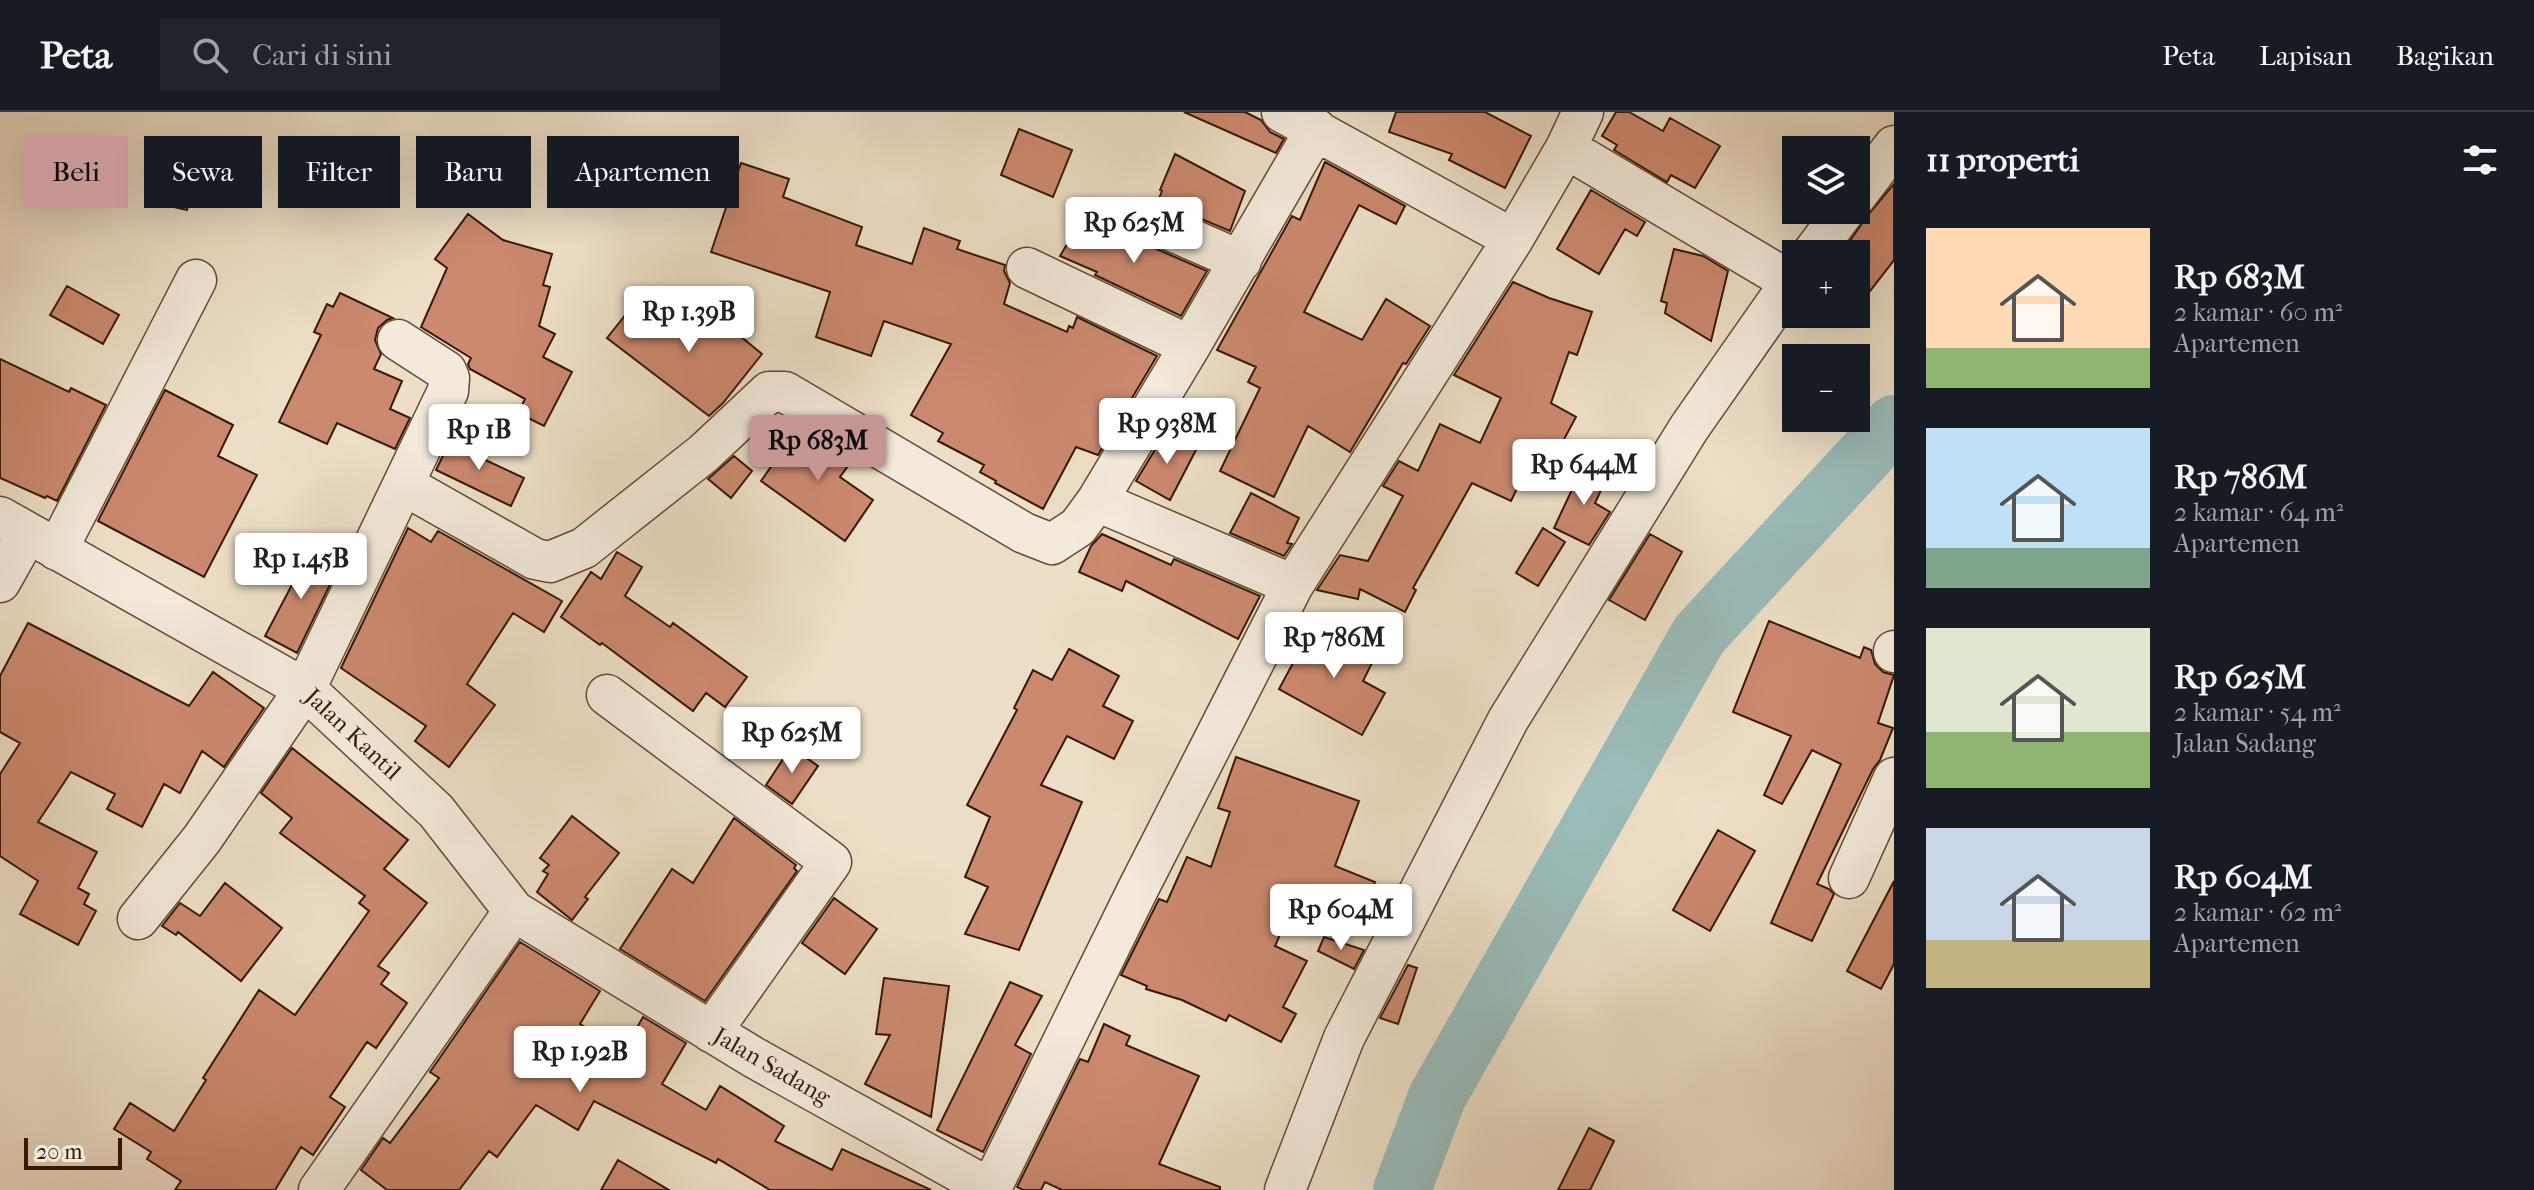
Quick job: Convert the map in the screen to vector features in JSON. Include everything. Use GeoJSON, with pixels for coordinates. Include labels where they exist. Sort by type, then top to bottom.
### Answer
{"type":"FeatureCollection","features":[{"type":"Feature","properties":{"kind":"street"},"geometry":{"type":"LineString","coordinates":[[990,1190],[1138,889],[1293,585],[1513,239],[1566,148],[1583,112]]}},
{"type":"Feature","properties":{"kind":"street"},"geometry":{"type":"LineString","coordinates":[[404,485],[535,559],[550,562],[584,548],[704,453],[769,392],[785,392],[1024,533],[1052,544],[1078,527],[1097,501],[1241,261],[1299,121],[1513,239]]}},
{"type":"Feature","properties":{"kind":"street"},"geometry":{"type":"LineString","coordinates":[[1870,178],[1894,146]]}},
{"type":"Feature","properties":{"kind":"street"},"geometry":{"type":"LineString","coordinates":[[1566,148],[1782,261]]}},
{"type":"Feature","properties":{"kind":"street"},"geometry":{"type":"LineString","coordinates":[[1154,223],[1241,261]]}},
{"type":"Feature","properties":{"kind":"street"},"geometry":{"type":"LineString","coordinates":[[1822,240],[1834,224]]}},
{"type":"Feature","properties":{"kind":"street"},"geometry":{"type":"LineString","coordinates":[[1027,268],[1190,346]]}},
{"type":"Feature","properties":{"kind":"street"},"geometry":{"type":"LineString","coordinates":[[0,582],[28,534],[196,280]]}},
{"type":"Feature","properties":{"kind":"street"},"geometry":{"type":"LineString","coordinates":[[1285,1190],[1344,1038],[1508,720],[1689,428],[1782,294]]}},
{"type":"Feature","properties":{"kind":"street"},"geometry":{"type":"LineString","coordinates":[[138,919],[202,839],[305,689],[448,391],[446,371],[398,340]]}},
{"type":"Feature","properties":{"kind":"street"},"geometry":{"type":"LineString","coordinates":[[1097,501],[1293,585]]}},
{"type":"Feature","properties":{"kind":"street","name":"Jalan Kantil"},"geometry":{"type":"LineString","coordinates":[[28,534],[305,689],[436,811],[514,911]]}},
{"type":"Feature","properties":{"kind":"street"},"geometry":{"type":"LineString","coordinates":[[607,695],[831,862],[711,1032]]}},
{"type":"Feature","properties":{"kind":"street"},"geometry":{"type":"LineString","coordinates":[[1849,878],[1894,778]]}},
{"type":"Feature","properties":{"kind":"street"},"geometry":{"type":"LineString","coordinates":[[319,1190],[514,911]]}},
{"type":"Feature","properties":{"kind":"street","name":"Jalan Sadang"},"geometry":{"type":"LineString","coordinates":[[514,911],[711,1032],[990,1190]]}},
{"type":"Feature","properties":{"kind":"building"},"geometry":{"type":"Polygon","coordinates":[[[1184,112],[1245,112],[1261,120],[1270,132],[1284,139],[1276,153],[1184,112]]]}},
{"type":"Feature","properties":{"kind":"building"},"geometry":{"type":"Polygon","coordinates":[[[1396,112],[1485,112],[1531,136],[1505,188],[1449,160],[1452,154],[1389,132],[1396,112]]]}},
{"type":"Feature","properties":{"kind":"building"},"geometry":{"type":"Polygon","coordinates":[[[1616,112],[1629,112],[1663,131],[1670,118],[1720,146],[1695,188],[1671,175],[1667,182],[1614,150],[1617,145],[1602,136],[1616,112]]]}},
{"type":"Feature","properties":{"kind":"building"},"geometry":{"type":"Polygon","coordinates":[[[1019,129],[1072,150],[1053,197],[1001,175],[1019,129]]]}},
{"type":"Feature","properties":{"kind":"building"},"geometry":{"type":"Polygon","coordinates":[[[1175,154],[1245,191],[1230,231],[1158,201],[1175,154]]]}},
{"type":"Feature","properties":{"kind":"building"},"geometry":{"type":"Polygon","coordinates":[[[1325,162],[1405,206],[1396,224],[1359,205],[1304,312],[1362,340],[1386,299],[1430,326],[1406,364],[1403,363],[1350,452],[1308,426],[1274,497],[1220,471],[1260,388],[1248,382],[1256,367],[1217,350],[1292,216],[1300,220],[1325,162]]]}},
{"type":"Feature","properties":{"kind":"building"},"geometry":{"type":"Polygon","coordinates":[[[741,163],[789,179],[783,197],[862,227],[856,245],[912,264],[924,228],[960,241],[957,249],[1005,265],[1004,271],[1010,283],[1004,304],[1067,332],[1069,326],[1073,328],[1077,317],[1157,356],[1098,455],[1076,447],[1043,509],[980,472],[984,465],[938,441],[943,433],[911,415],[951,344],[884,321],[871,356],[816,337],[830,292],[711,252],[726,208],[739,208],[741,163]]]}},
{"type":"Feature","properties":{"kind":"building"},"geometry":{"type":"Polygon","coordinates":[[[1894,184],[1894,260],[1870,291],[1870,240],[1851,240],[1862,224],[1870,224],[1870,212],[1894,184]]]}},
{"type":"Feature","properties":{"kind":"building"},"geometry":{"type":"Polygon","coordinates":[[[1591,190],[1645,222],[1637,236],[1625,229],[1599,274],[1557,249],[1591,190]]]}},
{"type":"Feature","properties":{"kind":"building"},"geometry":{"type":"Polygon","coordinates":[[[468,214],[503,240],[552,254],[543,285],[550,287],[539,326],[555,334],[543,357],[572,372],[544,426],[518,413],[525,399],[470,369],[468,364],[471,358],[421,327],[447,268],[435,259],[468,214]]]}},
{"type":"Feature","properties":{"kind":"building"},"geometry":{"type":"Polygon","coordinates":[[[1084,216],[1207,271],[1181,316],[1060,256],[1084,216]]]}},
{"type":"Feature","properties":{"kind":"building"},"geometry":{"type":"Polygon","coordinates":[[[1674,249],[1703,256],[1728,271],[1711,341],[1665,313],[1667,303],[1661,301],[1674,249]]]}},
{"type":"Feature","properties":{"kind":"building"},"geometry":{"type":"Polygon","coordinates":[[[1513,282],[1592,312],[1577,355],[1569,352],[1551,403],[1576,417],[1547,471],[1530,462],[1511,501],[1472,483],[1413,588],[1416,590],[1405,612],[1360,589],[1358,599],[1317,590],[1340,555],[1368,561],[1403,496],[1383,486],[1399,461],[1418,471],[1440,424],[1480,443],[1501,398],[1454,375],[1513,282]]]}},
{"type":"Feature","properties":{"kind":"building"},"geometry":{"type":"Polygon","coordinates":[[[67,286],[119,315],[103,344],[50,315],[67,286]]]}},
{"type":"Feature","properties":{"kind":"building"},"geometry":{"type":"Polygon","coordinates":[[[340,293],[393,318],[378,328],[375,340],[381,354],[374,369],[402,381],[390,409],[410,418],[395,449],[337,423],[327,444],[279,422],[321,335],[314,332],[327,304],[333,307],[340,293]]]}},
{"type":"Feature","properties":{"kind":"building"},"geometry":{"type":"Polygon","coordinates":[[[696,300],[762,354],[709,416],[607,338],[635,303],[671,332],[696,300]]]}},
{"type":"Feature","properties":{"kind":"building"},"geometry":{"type":"Polygon","coordinates":[[[0,359],[69,392],[71,388],[106,405],[57,501],[0,478],[0,359]]]}},
{"type":"Feature","properties":{"kind":"building"},"geometry":{"type":"Polygon","coordinates":[[[165,390],[233,425],[218,456],[257,475],[204,577],[98,521],[165,390]]]}},
{"type":"Feature","properties":{"kind":"building"},"geometry":{"type":"Polygon","coordinates":[[[799,427],[853,459],[840,477],[873,500],[845,541],[761,481],[799,427]]]}},
{"type":"Feature","properties":{"kind":"building"},"geometry":{"type":"Polygon","coordinates":[[[1165,433],[1196,450],[1170,500],[1136,481],[1165,433]]]}},
{"type":"Feature","properties":{"kind":"building"},"geometry":{"type":"Polygon","coordinates":[[[452,437],[484,451],[481,458],[524,478],[511,506],[436,470],[452,437]]]}},
{"type":"Feature","properties":{"kind":"building"},"geometry":{"type":"Polygon","coordinates":[[[734,456],[752,471],[731,498],[708,479],[734,456]]]}},
{"type":"Feature","properties":{"kind":"building"},"geometry":{"type":"Polygon","coordinates":[[[1584,464],[1608,475],[1595,503],[1610,512],[1589,545],[1554,528],[1584,464]]]}},
{"type":"Feature","properties":{"kind":"building"},"geometry":{"type":"Polygon","coordinates":[[[1251,493],[1299,518],[1287,543],[1292,544],[1284,556],[1230,533],[1251,493]]]}},
{"type":"Feature","properties":{"kind":"building"},"geometry":{"type":"Polygon","coordinates":[[[408,528],[431,542],[438,531],[562,601],[544,632],[513,613],[467,684],[495,705],[449,767],[415,741],[426,726],[341,668],[408,528]]]}},
{"type":"Feature","properties":{"kind":"building"},"geometry":{"type":"Polygon","coordinates":[[[1543,528],[1565,542],[1538,586],[1516,573],[1543,528]]]}},
{"type":"Feature","properties":{"kind":"building"},"geometry":{"type":"Polygon","coordinates":[[[1102,534],[1171,565],[1174,559],[1260,596],[1238,639],[1126,581],[1122,591],[1079,572],[1091,546],[1102,534]]]}},
{"type":"Feature","properties":{"kind":"building"},"geometry":{"type":"Polygon","coordinates":[[[1650,534],[1682,552],[1645,620],[1609,600],[1650,534]]]}},
{"type":"Feature","properties":{"kind":"building"},"geometry":{"type":"Polygon","coordinates":[[[298,550],[337,570],[297,653],[265,636],[294,581],[285,576],[298,550]]]}},
{"type":"Feature","properties":{"kind":"building"},"geometry":{"type":"Polygon","coordinates":[[[617,552],[642,567],[625,596],[670,627],[673,623],[747,677],[725,707],[706,693],[693,711],[602,643],[600,645],[561,617],[591,572],[601,579],[617,552]]]}},
{"type":"Feature","properties":{"kind":"building"},"geometry":{"type":"Polygon","coordinates":[[[1769,621],[1860,658],[1864,647],[1871,650],[1875,664],[1883,672],[1894,675],[1878,723],[1893,728],[1817,884],[1834,894],[1812,941],[1771,923],[1841,764],[1812,750],[1782,804],[1764,795],[1791,736],[1733,712],[1769,621]]]}},
{"type":"Feature","properties":{"kind":"building"},"geometry":{"type":"Polygon","coordinates":[[[28,623],[189,706],[213,672],[264,708],[224,767],[202,751],[180,793],[164,784],[142,827],[107,809],[115,794],[71,772],[38,822],[97,852],[78,888],[89,894],[84,904],[96,911],[78,945],[20,914],[38,881],[0,856],[0,774],[20,743],[0,732],[0,676],[28,623]]]}},
{"type":"Feature","properties":{"kind":"building"},"geometry":{"type":"Polygon","coordinates":[[[1314,624],[1375,657],[1363,681],[1385,693],[1362,735],[1279,689],[1314,624]]]}},
{"type":"Feature","properties":{"kind":"building"},"geometry":{"type":"Polygon","coordinates":[[[1069,649],[1119,676],[1103,706],[1133,721],[1114,759],[1067,736],[1041,785],[1082,802],[1019,950],[965,934],[988,887],[965,877],[990,817],[967,805],[1017,710],[1014,708],[1033,670],[1052,680],[1069,649]]]}},
{"type":"Feature","properties":{"kind":"building"},"geometry":{"type":"Polygon","coordinates":[[[791,747],[818,766],[792,804],[766,785],[791,747]]]}},
{"type":"Feature","properties":{"kind":"building"},"geometry":{"type":"Polygon","coordinates":[[[292,748],[408,840],[384,869],[427,903],[378,966],[389,973],[381,984],[407,1003],[376,1048],[367,1042],[330,1097],[345,1107],[313,1155],[301,1147],[275,1190],[175,1190],[181,1181],[147,1159],[151,1152],[114,1129],[130,1103],[174,1131],[206,1080],[203,1078],[259,990],[295,1015],[369,911],[359,903],[365,896],[280,833],[292,818],[261,793],[292,748]]]}},
{"type":"Feature","properties":{"kind":"building"},"geometry":{"type":"Polygon","coordinates":[[[1236,757],[1359,801],[1335,866],[1375,882],[1360,919],[1298,894],[1275,946],[1307,961],[1283,1007],[1296,1014],[1281,1042],[1229,1015],[1226,1021],[1182,1000],[1146,989],[1147,986],[1121,975],[1159,899],[1167,902],[1187,857],[1211,867],[1230,812],[1218,808],[1236,757]]]}},
{"type":"Feature","properties":{"kind":"building"},"geometry":{"type":"Polygon","coordinates":[[[572,816],[619,853],[585,897],[588,899],[572,920],[537,892],[548,874],[543,871],[549,865],[540,858],[572,816]]]}},
{"type":"Feature","properties":{"kind":"building"},"geometry":{"type":"Polygon","coordinates":[[[734,818],[796,865],[794,868],[797,871],[705,1001],[620,949],[672,869],[693,883],[734,818]]]}},
{"type":"Feature","properties":{"kind":"building"},"geometry":{"type":"Polygon","coordinates":[[[1718,830],[1755,851],[1710,931],[1673,910],[1718,830]]]}},
{"type":"Feature","properties":{"kind":"building"},"geometry":{"type":"Polygon","coordinates":[[[1894,881],[1894,964],[1881,989],[1847,971],[1894,881]]]}},
{"type":"Feature","properties":{"kind":"building"},"geometry":{"type":"Polygon","coordinates":[[[225,883],[282,928],[241,981],[178,932],[176,935],[162,926],[180,903],[200,916],[225,883]]]}},
{"type":"Feature","properties":{"kind":"building"},"geometry":{"type":"Polygon","coordinates":[[[834,898],[877,929],[845,974],[802,943],[834,898]]]}},
{"type":"Feature","properties":{"kind":"building"},"geometry":{"type":"Polygon","coordinates":[[[1324,937],[1364,950],[1354,969],[1318,951],[1324,937]]]}},
{"type":"Feature","properties":{"kind":"building"},"geometry":{"type":"Polygon","coordinates":[[[520,942],[600,991],[580,1024],[624,1050],[643,1017],[686,1043],[662,1084],[706,1110],[720,1086],[784,1126],[775,1141],[832,1170],[842,1149],[931,1190],[770,1190],[718,1159],[716,1163],[594,1101],[578,1130],[536,1105],[497,1157],[489,1151],[459,1190],[387,1190],[361,1170],[383,1138],[390,1143],[439,1078],[430,1072],[520,942]]]}},
{"type":"Feature","properties":{"kind":"building"},"geometry":{"type":"Polygon","coordinates":[[[1408,965],[1417,968],[1398,1024],[1380,1018],[1408,965]]]}},
{"type":"Feature","properties":{"kind":"building"},"geometry":{"type":"Polygon","coordinates":[[[884,978],[949,986],[931,1117],[865,1084],[890,1035],[876,1034],[884,978]]]}},
{"type":"Feature","properties":{"kind":"building"},"geometry":{"type":"Polygon","coordinates":[[[1010,982],[1042,996],[1015,1045],[1031,1054],[983,1152],[937,1130],[1010,982]]]}},
{"type":"Feature","properties":{"kind":"building"},"geometry":{"type":"Polygon","coordinates":[[[1104,1024],[1130,1036],[1126,1045],[1199,1076],[1159,1164],[1220,1187],[1220,1190],[1062,1190],[1045,1182],[1041,1190],[1017,1187],[1080,1059],[1088,1062],[1104,1024]]]}},
{"type":"Feature","properties":{"kind":"building"},"geometry":{"type":"Polygon","coordinates":[[[1589,1128],[1614,1141],[1590,1190],[1558,1190],[1589,1128]]]}},
{"type":"Feature","properties":{"kind":"building"},"geometry":{"type":"Polygon","coordinates":[[[618,1160],[669,1190],[601,1190],[618,1160]]]}},
{"type":"Feature","properties":{"kind":"waterway"},"geometry":{"type":"LineString","coordinates":[[1402,1190],[1437,1097],[1699,635],[1894,424]]}}]}
